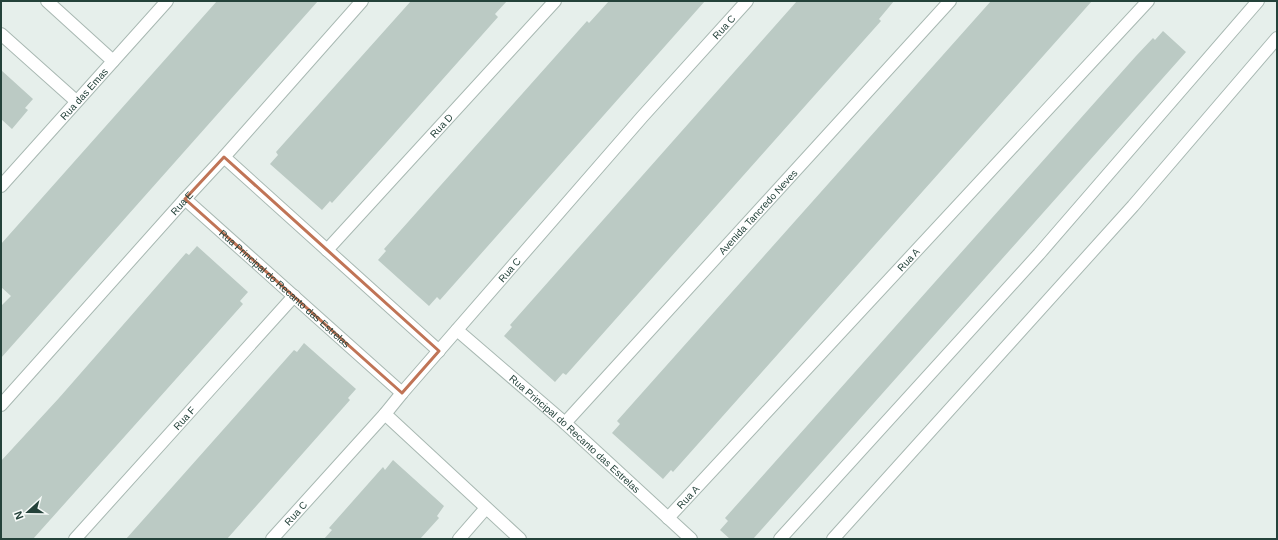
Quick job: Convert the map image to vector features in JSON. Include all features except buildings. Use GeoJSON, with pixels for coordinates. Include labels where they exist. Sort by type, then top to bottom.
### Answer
{"type":"FeatureCollection","features":[{"type":"Feature","properties":{"kind":"street"},"geometry":{"type":"LineString","coordinates":[[47,1],[113,60]]}},
{"type":"Feature","properties":{"kind":"street","name":"Rua das Emas"},"geometry":{"type":"LineString","coordinates":[[1,186],[167,1]]}},
{"type":"Feature","properties":{"kind":"street","name":"Rua E"},"geometry":{"type":"LineString","coordinates":[[1,405],[185,199],[224,158],[362,1]]}},
{"type":"Feature","properties":{"kind":"street","name":"Rua D"},"geometry":{"type":"LineString","coordinates":[[327,250],[555,1]]}},
{"type":"Feature","properties":{"kind":"street","name":"Rua C"},"geometry":{"type":"LineString","coordinates":[[272,539],[385,414],[642,117],[747,1]]}},
{"type":"Feature","properties":{"kind":"street","name":"Avenida Tancredo Neves"},"geometry":{"type":"LineString","coordinates":[[565,423],[950,1]]}},
{"type":"Feature","properties":{"kind":"street","name":"Rua A"},"geometry":{"type":"LineString","coordinates":[[668,518],[1148,1]]}},
{"type":"Feature","properties":{"kind":"street"},"geometry":{"type":"LineString","coordinates":[[780,539],[1034,260],[1258,1]]}},
{"type":"Feature","properties":{"kind":"street"},"geometry":{"type":"LineString","coordinates":[[1,34],[76,101]]}},
{"type":"Feature","properties":{"kind":"street"},"geometry":{"type":"LineString","coordinates":[[833,539],[1133,206],[1277,38]]}},
{"type":"Feature","properties":{"kind":"street"},"geometry":{"type":"LineString","coordinates":[[224,158],[439,351]]}},
{"type":"Feature","properties":{"kind":"street","name":"Rua Principal do Recanto das Estrelas"},"geometry":{"type":"LineString","coordinates":[[185,199],[402,394]]}},
{"type":"Feature","properties":{"kind":"street","name":"Rua F"},"geometry":{"type":"LineString","coordinates":[[75,539],[294,296]]}},
{"type":"Feature","properties":{"kind":"street","name":"Rua Principal do Recanto das Estrelas"},"geometry":{"type":"LineString","coordinates":[[457,330],[565,423],[692,539]]}},
{"type":"Feature","properties":{"kind":"street"},"geometry":{"type":"LineString","coordinates":[[385,414],[520,539]]}},
{"type":"Feature","properties":{"kind":"street"},"geometry":{"type":"LineString","coordinates":[[459,539],[486,508]]}},
{"type":"Feature","properties":{"kind":"highlighted area"},"geometry":{"type":"Polygon","coordinates":[[[224,157],[439,351],[402,393],[185,199],[224,157]]]}}]}
